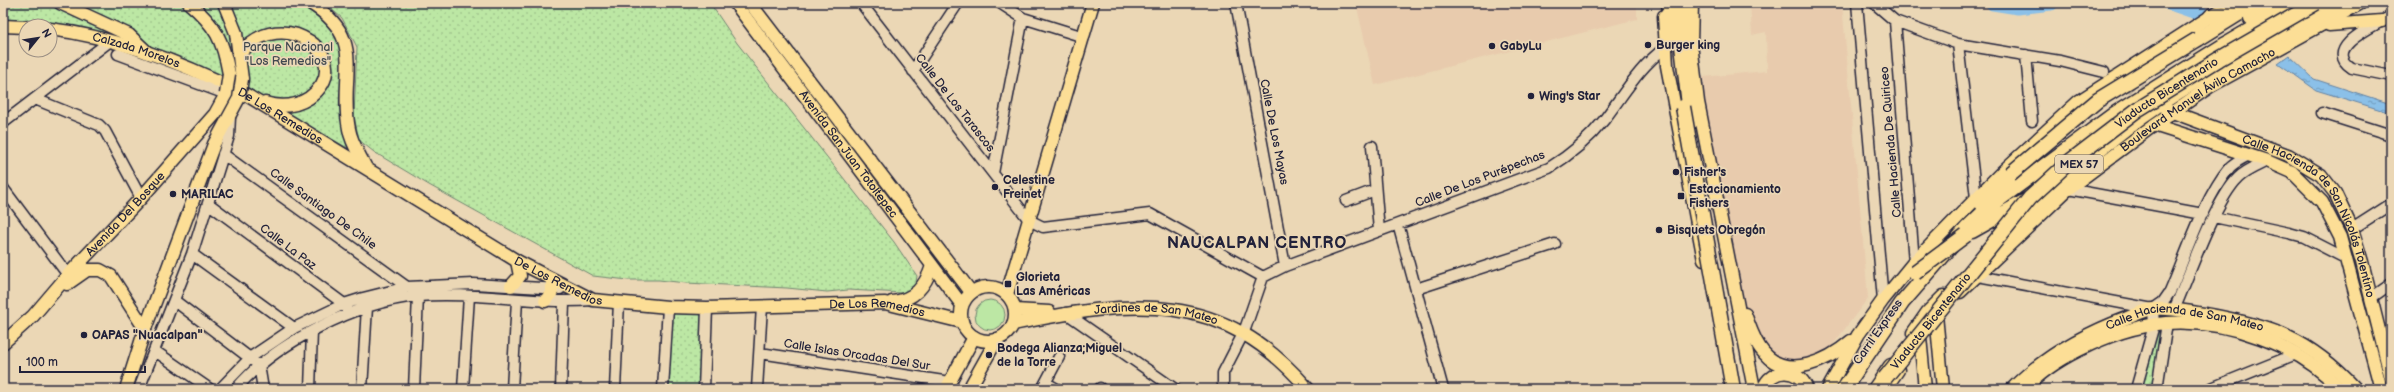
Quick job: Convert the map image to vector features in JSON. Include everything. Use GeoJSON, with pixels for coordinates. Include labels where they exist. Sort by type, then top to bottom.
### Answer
{"type":"FeatureCollection","features":[{"type":"Feature","properties":{"kind":"highway"},"geometry":{"type":"LineString","coordinates":[[1669,3],[1733,389]]}},
{"type":"Feature","properties":{"kind":"highway"},"geometry":{"type":"LineString","coordinates":[[1680,3],[1686,106],[1728,330],[1737,389]]}},
{"type":"Feature","properties":{"kind":"highway"},"geometry":{"type":"LineString","coordinates":[[1833,389],[1916,270],[2031,154],[2098,100],[2244,9],[2268,3]]}},
{"type":"Feature","properties":{"kind":"highway"},"geometry":{"type":"LineString","coordinates":[[2211,16],[2272,3]]}},
{"type":"Feature","properties":{"kind":"highway","name":"MEX 57"},"geometry":{"type":"LineString","coordinates":[[1844,389],[1902,303],[1967,228],[1989,207],[2113,115],[2226,44],[2296,3]]}},
{"type":"Feature","properties":{"kind":"highway","name":"Viaducto Bicentenario"},"geometry":{"type":"LineString","coordinates":[[1876,389],[2030,198],[2069,162],[2137,110],[2219,59],[2316,3]]}},
{"type":"Feature","properties":{"kind":"highway","name":"Boulevard Manuel Ávila Camacho"},"geometry":{"type":"LineString","coordinates":[[1876,389],[1928,313],[2075,167],[2143,115],[2205,77],[2336,3]]}},
{"type":"Feature","properties":{"kind":"highway"},"geometry":{"type":"LineString","coordinates":[[2226,44],[2244,9]]}},
{"type":"Feature","properties":{"kind":"highway"},"geometry":{"type":"LineString","coordinates":[[2205,77],[2230,67],[2311,26],[2338,17]]}},
{"type":"Feature","properties":{"kind":"highway","name":"Viaducto Bicentenario"},"geometry":{"type":"LineString","coordinates":[[1916,270],[1966,235],[2030,198]]}},
{"type":"Feature","properties":{"kind":"highway","name":"Carril Express"},"geometry":{"type":"LineString","coordinates":[[1840,389],[1916,270]]}},
{"type":"Feature","properties":{"kind":"main road"},"geometry":{"type":"LineString","coordinates":[[60,3],[129,34],[149,54]]}},
{"type":"Feature","properties":{"kind":"main road"},"geometry":{"type":"LineString","coordinates":[[189,3],[215,28],[222,42],[224,78]]}},
{"type":"Feature","properties":{"kind":"main road"},"geometry":{"type":"LineString","coordinates":[[126,389],[144,329],[214,144],[230,117],[238,98],[242,79],[240,54],[236,33],[224,3]]}},
{"type":"Feature","properties":{"kind":"main road"},"geometry":{"type":"LineString","coordinates":[[310,3],[333,21],[342,34],[347,50],[349,66],[347,116],[349,130],[365,166]]}},
{"type":"Feature","properties":{"kind":"main road","name":"Avenida San Juan Totoltepec"},"geometry":{"type":"LineString","coordinates":[[750,3],[971,292]]}},
{"type":"Feature","properties":{"kind":"main road"},"geometry":{"type":"LineString","coordinates":[[1007,294],[1093,3]]}},
{"type":"Feature","properties":{"kind":"main road"},"geometry":{"type":"LineString","coordinates":[[1664,3],[1665,48],[1695,219],[1729,389]]}},
{"type":"Feature","properties":{"kind":"main road"},"geometry":{"type":"LineString","coordinates":[[1692,3],[1691,44],[1698,102],[1754,389]]}},
{"type":"Feature","properties":{"kind":"main road","name":"Boulevard Manuel Ávila Camacho"},"geometry":{"type":"LineString","coordinates":[[1885,389],[1936,315],[2068,189],[2154,125],[2165,108],[2208,87],[2322,26],[2361,3]]}},
{"type":"Feature","properties":{"kind":"main road","name":"Avenida San Juan Totoltepec"},"geometry":{"type":"LineString","coordinates":[[737,4],[932,266],[962,314]]}},
{"type":"Feature","properties":{"kind":"main road"},"geometry":{"type":"LineString","coordinates":[[1828,389],[1858,335],[1883,300],[1916,270],[1976,198],[2052,124],[2079,101],[2211,16]]}},
{"type":"Feature","properties":{"kind":"main road"},"geometry":{"type":"LineString","coordinates":[[2322,26],[2386,19]]}},
{"type":"Feature","properties":{"kind":"main road"},"geometry":{"type":"LineString","coordinates":[[240,54],[255,31],[268,24],[282,21],[296,23],[309,30],[319,40],[325,54],[326,68],[322,82],[314,94],[302,102],[288,106],[257,101]]}},
{"type":"Feature","properties":{"kind":"main road"},"geometry":{"type":"LineString","coordinates":[[3,26],[18,27]]}},
{"type":"Feature","properties":{"kind":"main road","name":"Calzada Morelos"},"geometry":{"type":"LineString","coordinates":[[58,31],[110,41],[224,78]]}},
{"type":"Feature","properties":{"kind":"main road","name":"Avenida Del Bosque"},"geometry":{"type":"LineString","coordinates":[[3,343],[33,316],[68,275],[141,198],[215,114],[226,94],[224,78]]}},
{"type":"Feature","properties":{"kind":"main road","name":"De Los Remedios"},"geometry":{"type":"LineString","coordinates":[[224,78],[257,101],[365,166],[553,284],[593,300],[668,307],[708,308],[885,303],[947,317],[962,314]]}},
{"type":"Feature","properties":{"kind":"main road","name":"Calle Hacienda de San Nicolás Tolentino"},"geometry":{"type":"LineString","coordinates":[[2165,108],[2288,155],[2321,175],[2335,193],[2352,229],[2389,361],[2391,378]]}},
{"type":"Feature","properties":{"kind":"main road","name":"Calle Hacienda de San Nicolás Tolentino"},"geometry":{"type":"LineString","coordinates":[[2154,125],[2266,161],[2292,172],[2309,187],[2322,202],[2332,219],[2347,259],[2381,389]]}},
{"type":"Feature","properties":{"kind":"main road"},"geometry":{"type":"LineString","coordinates":[[2309,187],[2321,175]]}},
{"type":"Feature","properties":{"kind":"main road"},"geometry":{"type":"LineString","coordinates":[[511,286],[520,276],[517,261]]}},
{"type":"Feature","properties":{"kind":"main road"},"geometry":{"type":"LineString","coordinates":[[885,303],[909,298],[918,292],[924,285],[932,266]]}},
{"type":"Feature","properties":{"kind":"main road"},"geometry":{"type":"LineString","coordinates":[[33,316],[79,275],[87,270],[100,270],[111,276],[144,329]]}},
{"type":"Feature","properties":{"kind":"main road"},"geometry":{"type":"LineString","coordinates":[[545,301],[553,284]]}},
{"type":"Feature","properties":{"kind":"main road"},"geometry":{"type":"LineString","coordinates":[[989,286],[999,289],[1007,294],[1014,310],[1013,324],[1009,331],[997,339],[985,341],[974,337],[965,329],[962,314],[971,292],[989,286]]}},
{"type":"Feature","properties":{"kind":"main road"},"geometry":{"type":"LineString","coordinates":[[1735,288],[1757,343],[1765,354],[1785,365],[1804,366],[1826,360],[1858,335]]}},
{"type":"Feature","properties":{"kind":"main road","name":"Jardines de San Mateo"},"geometry":{"type":"LineString","coordinates":[[1013,324],[1066,313],[1130,307],[1160,308],[1192,313],[1244,332],[1291,369],[1308,389]]}},
{"type":"Feature","properties":{"kind":"main road","name":"Calle Hacienda de San Mateo"},"geometry":{"type":"LineString","coordinates":[[2012,389],[2029,372],[2061,348],[2099,328],[2152,309],[2174,310],[2190,318],[2243,332],[2296,354],[2340,389]]}},
{"type":"Feature","properties":{"kind":"main road","name":"Jardines de San Mateo"},"geometry":{"type":"LineString","coordinates":[[1014,310],[1066,313]]}},
{"type":"Feature","properties":{"kind":"main road"},"geometry":{"type":"LineString","coordinates":[[1936,315],[1942,389]]}},
{"type":"Feature","properties":{"kind":"main road","name":"Calle Hacienda de San Mateo"},"geometry":{"type":"LineString","coordinates":[[2025,389],[2034,379],[2066,356],[2103,337],[2190,318],[2251,322],[2280,333],[2321,356],[2356,389]]}},
{"type":"Feature","properties":{"kind":"main road"},"geometry":{"type":"LineString","coordinates":[[948,386],[974,337]]}},
{"type":"Feature","properties":{"kind":"main road"},"geometry":{"type":"LineString","coordinates":[[1920,337],[1925,389]]}},
{"type":"Feature","properties":{"kind":"main road"},"geometry":{"type":"LineString","coordinates":[[969,389],[997,339]]}},
{"type":"Feature","properties":{"kind":"main road"},"geometry":{"type":"LineString","coordinates":[[1720,340],[1733,389]]}},
{"type":"Feature","properties":{"kind":"main road"},"geometry":{"type":"LineString","coordinates":[[1762,389],[1766,381],[1773,375],[1784,372],[1797,376],[1807,389]]}},
{"type":"Feature","properties":{"kind":"street","name":"Calle De Los Tarascos"},"geometry":{"type":"LineString","coordinates":[[860,3],[1029,220]]}},
{"type":"Feature","properties":{"kind":"street"},"geometry":{"type":"LineString","coordinates":[[913,71],[958,3]]}},
{"type":"Feature","properties":{"kind":"street"},"geometry":{"type":"LineString","coordinates":[[1000,3],[1023,18],[1084,37]]}},
{"type":"Feature","properties":{"kind":"street","name":"Calle De Los Mayas"},"geometry":{"type":"LineString","coordinates":[[1236,3],[1285,266]]}},
{"type":"Feature","properties":{"kind":"street"},"geometry":{"type":"LineString","coordinates":[[1857,3],[1883,300]]}},
{"type":"Feature","properties":{"kind":"street"},"geometry":{"type":"LineString","coordinates":[[1874,3],[1895,21],[1958,44],[2060,60],[2119,76]]}},
{"type":"Feature","properties":{"kind":"street"},"geometry":{"type":"LineString","coordinates":[[993,173],[1023,18]]}},
{"type":"Feature","properties":{"kind":"street"},"geometry":{"type":"LineString","coordinates":[[2386,19],[2349,41],[2343,50],[2342,55],[2347,65],[2352,68],[2391,76]]}},
{"type":"Feature","properties":{"kind":"street","name":"Calle Hacienda De Quiriceo"},"geometry":{"type":"LineString","coordinates":[[1895,21],[1916,270]]}},
{"type":"Feature","properties":{"kind":"street"},"geometry":{"type":"LineString","coordinates":[[3,123],[110,41]]}},
{"type":"Feature","properties":{"kind":"street"},"geometry":{"type":"LineString","coordinates":[[1958,44],[1976,198]]}},
{"type":"Feature","properties":{"kind":"street","name":"Calle De Los Purépechas"},"geometry":{"type":"LineString","coordinates":[[1263,277],[1285,266],[1549,168],[1566,158],[1604,120],[1642,67],[1665,48]]}},
{"type":"Feature","properties":{"kind":"street"},"geometry":{"type":"LineString","coordinates":[[118,54],[226,94]]}},
{"type":"Feature","properties":{"kind":"street"},"geometry":{"type":"LineString","coordinates":[[2026,55],[2032,121]]}},
{"type":"Feature","properties":{"kind":"street"},"geometry":{"type":"LineString","coordinates":[[34,99],[99,125],[107,135],[141,198]]}},
{"type":"Feature","properties":{"kind":"street"},"geometry":{"type":"LineString","coordinates":[[2322,113],[2391,134]]}},
{"type":"Feature","properties":{"kind":"street"},"geometry":{"type":"LineString","coordinates":[[139,389],[175,301],[209,204],[229,136],[230,117]]}},
{"type":"Feature","properties":{"kind":"street"},"geometry":{"type":"LineString","coordinates":[[1372,146],[1379,231]]}},
{"type":"Feature","properties":{"kind":"street","name":"Calle Santiago De Chile"},"geometry":{"type":"LineString","coordinates":[[223,154],[407,287]]}},
{"type":"Feature","properties":{"kind":"street"},"geometry":{"type":"LineString","coordinates":[[1978,276],[2152,309],[2163,302],[2170,292],[2203,214],[2222,178],[2231,166],[2248,155]]}},
{"type":"Feature","properties":{"kind":"street"},"geometry":{"type":"LineString","coordinates":[[2174,310],[2214,217],[2230,187],[2239,177],[2266,161]]}},
{"type":"Feature","properties":{"kind":"street"},"geometry":{"type":"LineString","coordinates":[[3,188],[68,275]]}},
{"type":"Feature","properties":{"kind":"street"},"geometry":{"type":"LineString","coordinates":[[2068,189],[2203,214]]}},
{"type":"Feature","properties":{"kind":"street"},"geometry":{"type":"LineString","coordinates":[[1346,201],[1375,190]]}},
{"type":"Feature","properties":{"kind":"street","name":"Calle La Paz"},"geometry":{"type":"LineString","coordinates":[[209,204],[344,304],[349,314]]}},
{"type":"Feature","properties":{"kind":"street"},"geometry":{"type":"LineString","coordinates":[[2352,229],[2391,204]]}},
{"type":"Feature","properties":{"kind":"street"},"geometry":{"type":"LineString","coordinates":[[1029,220],[1043,227],[1150,214],[1263,277],[1244,332],[1223,373],[1224,389]]}},
{"type":"Feature","properties":{"kind":"street"},"geometry":{"type":"LineString","coordinates":[[2214,217],[2289,232],[2304,237],[2347,259]]}},
{"type":"Feature","properties":{"kind":"street"},"geometry":{"type":"LineString","coordinates":[[1398,224],[1443,389]]}},
{"type":"Feature","properties":{"kind":"street"},"geometry":{"type":"LineString","coordinates":[[1416,289],[1555,244]]}},
{"type":"Feature","properties":{"kind":"street"},"geometry":{"type":"LineString","coordinates":[[192,254],[294,328]]}},
{"type":"Feature","properties":{"kind":"street"},"geometry":{"type":"LineString","coordinates":[[236,389],[259,365],[312,331],[349,314],[365,303],[407,287],[474,284],[511,286],[553,284]]}},
{"type":"Feature","properties":{"kind":"street"},"geometry":{"type":"LineString","coordinates":[[2371,298],[2391,284]]}},
{"type":"Feature","properties":{"kind":"street"},"geometry":{"type":"LineString","coordinates":[[414,389],[418,296]]}},
{"type":"Feature","properties":{"kind":"street"},"geometry":{"type":"LineString","coordinates":[[220,389],[251,357],[294,328],[344,304],[365,303],[418,296],[469,296],[564,303],[593,300]]}},
{"type":"Feature","properties":{"kind":"street"},"geometry":{"type":"LineString","coordinates":[[463,389],[469,296]]}},
{"type":"Feature","properties":{"kind":"street"},"geometry":{"type":"LineString","coordinates":[[512,389],[517,300]]}},
{"type":"Feature","properties":{"kind":"street"},"geometry":{"type":"LineString","coordinates":[[175,301],[251,357],[259,365],[263,389]]}},
{"type":"Feature","properties":{"kind":"street"},"geometry":{"type":"LineString","coordinates":[[615,389],[619,302]]}},
{"type":"Feature","properties":{"kind":"street"},"geometry":{"type":"LineString","coordinates":[[362,389],[365,303]]}},
{"type":"Feature","properties":{"kind":"street"},"geometry":{"type":"LineString","coordinates":[[560,389],[564,303]]}},
{"type":"Feature","properties":{"kind":"street"},"geometry":{"type":"LineString","coordinates":[[757,389],[762,306]]}},
{"type":"Feature","properties":{"kind":"street"},"geometry":{"type":"LineString","coordinates":[[663,389],[668,307]]}},
{"type":"Feature","properties":{"kind":"street"},"geometry":{"type":"LineString","coordinates":[[704,389],[708,308]]}},
{"type":"Feature","properties":{"kind":"street"},"geometry":{"type":"LineString","coordinates":[[2136,389],[2154,325],[2152,309]]}},
{"type":"Feature","properties":{"kind":"street"},"geometry":{"type":"LineString","coordinates":[[1066,313],[1175,389]]}},
{"type":"Feature","properties":{"kind":"street"},"geometry":{"type":"LineString","coordinates":[[2157,389],[2167,323]]}},
{"type":"Feature","properties":{"kind":"street"},"geometry":{"type":"LineString","coordinates":[[310,389],[312,331]]}},
{"type":"Feature","properties":{"kind":"street"},"geometry":{"type":"LineString","coordinates":[[155,351],[210,389]]}},
{"type":"Feature","properties":{"kind":"street","name":"Calle Islas Orcadas Del Sur"},"geometry":{"type":"LineString","coordinates":[[760,353],[948,386]]}},
{"type":"Feature","properties":{"kind":"street"},"geometry":{"type":"LineString","coordinates":[[2209,389],[2296,354]]}},
{"type":"Feature","properties":{"kind":"street"},"geometry":{"type":"LineString","coordinates":[[1057,389],[1044,386],[1059,357]]}},
{"type":"Feature","properties":{"kind":"shaded area"},"geometry":{"type":"Polygon","coordinates":[[[1356,3],[1637,3],[1637,19],[1375,85],[1356,3]]]}},
{"type":"Feature","properties":{"kind":"shaded area"},"geometry":{"type":"Polygon","coordinates":[[[1750,3],[1842,3],[1868,298],[1829,350],[1811,361],[1789,361],[1765,353],[1747,318],[1728,255],[1710,165],[1703,77],[1767,71],[1766,32],[1752,35],[1750,3]]]}},
{"type":"Feature","properties":{"kind":"green space","name":"Parque Nacional \"Los Remedios\""},"geometry":{"type":"Polygon","coordinates":[[[3,3],[302,3],[323,15],[340,42],[351,150],[264,100],[58,25],[58,18],[18,18],[18,21],[3,20],[3,3]]]}},
{"type":"Feature","properties":{"kind":"green space"},"geometry":{"type":"Polygon","coordinates":[[[324,3],[710,3],[737,43],[894,242],[917,276],[915,287],[903,293],[848,290],[827,292],[659,280],[628,280],[593,276],[429,185],[374,152],[359,140],[354,116],[357,47],[342,18],[324,3]]]}},
{"type":"Feature","properties":{"kind":"green space","name":"Glorieta Las Américas"},"geometry":{"type":"Polygon","coordinates":[[[990,300],[1001,304],[1005,315],[1001,326],[990,330],[979,326],[975,315],[979,304],[990,300]]]}},
{"type":"Feature","properties":{"kind":"green space"},"geometry":{"type":"Polygon","coordinates":[[[670,311],[704,311],[700,389],[667,389],[670,311]]]}},
{"type":"Feature","properties":{"kind":"green space"},"geometry":{"type":"Polygon","coordinates":[[[2167,328],[2156,389],[2142,389],[2153,335],[2167,328]]]}},
{"type":"Feature","properties":{"kind":"water"},"geometry":{"type":"Polygon","coordinates":[[[2289,55],[2314,79],[2391,104],[2391,113],[2316,90],[2278,63],[2289,55]]]}},
{"type":"Feature","properties":{"kind":"waterway"},"geometry":{"type":"LineString","coordinates":[[1993,3],[2018,7],[2051,3]]}},
{"type":"Feature","properties":{"kind":"waterway"},"geometry":{"type":"LineString","coordinates":[[2170,3],[2202,14]]}},
{"type":"Feature","properties":{"kind":"tunnel"},"geometry":{"type":"LineString","coordinates":[[2127,79],[2152,97]]}},
{"type":"Feature","properties":{"kind":"tunnel"},"geometry":{"type":"LineString","coordinates":[[2124,82],[2151,100]]}},
{"type":"Feature","properties":{"kind":"place","name":"Burger king"},"geometry":{"type":"Point","coordinates":[1648,45]}},
{"type":"Feature","properties":{"kind":"place","name":"GabyLu"},"geometry":{"type":"Point","coordinates":[1492,46]}},
{"type":"Feature","properties":{"kind":"place","name":"Wing's Star"},"geometry":{"type":"Point","coordinates":[1531,96]}},
{"type":"Feature","properties":{"kind":"place","name":"Fisher's"},"geometry":{"type":"Point","coordinates":[1676,172]}},
{"type":"Feature","properties":{"kind":"place","name":"Celestine Freinet"},"geometry":{"type":"Point","coordinates":[995,187]}},
{"type":"Feature","properties":{"kind":"place","name":"MARILAC"},"geometry":{"type":"Point","coordinates":[173,194]}},
{"type":"Feature","properties":{"kind":"place","name":"Estacionamiento Fishers"},"geometry":{"type":"Point","coordinates":[1681,196]}},
{"type":"Feature","properties":{"kind":"place","name":"Bisquets Obregón"},"geometry":{"type":"Point","coordinates":[1659,230]}},
{"type":"Feature","properties":{"kind":"place","name":"Glorieta Las Américas"},"geometry":{"type":"Point","coordinates":[1008,284]}},
{"type":"Feature","properties":{"kind":"place","name":"OAPAS \"Nuacalpan\""},"geometry":{"type":"Point","coordinates":[84,335]}},
{"type":"Feature","properties":{"kind":"place","name":"Bodega Alianza;Miguel de la Torre"},"geometry":{"type":"Point","coordinates":[989,355]}},
{"type":"Feature","properties":{"kind":"district","name":"NAUCALPAN CENTRO"},"geometry":{"type":"Point","coordinates":[1257,243]}}]}
